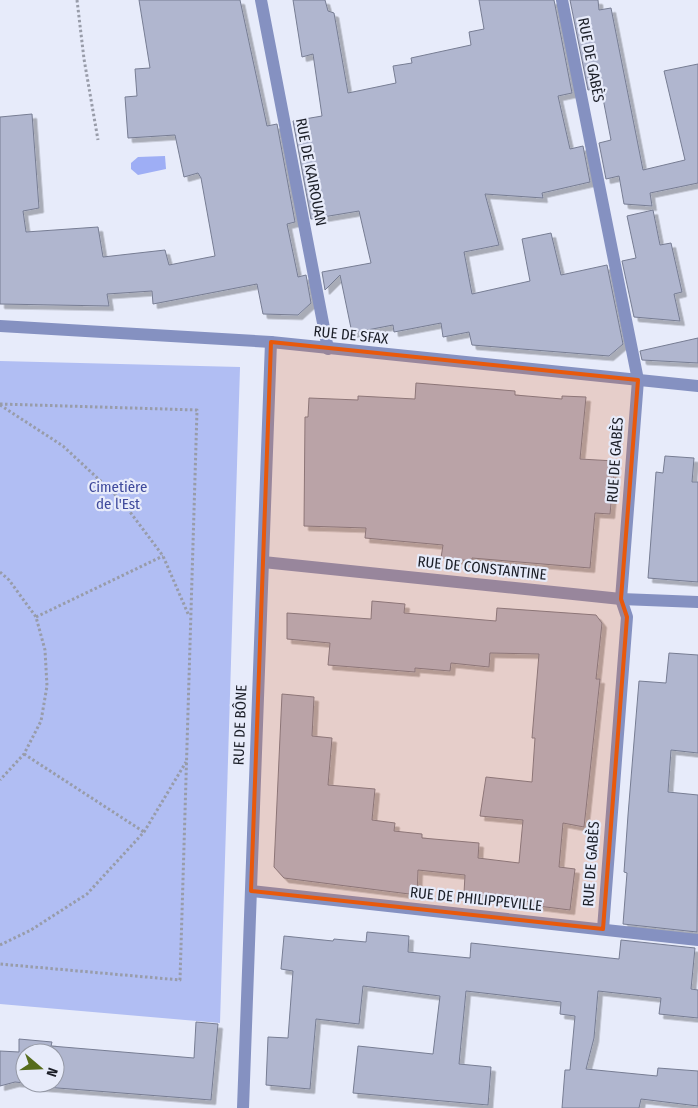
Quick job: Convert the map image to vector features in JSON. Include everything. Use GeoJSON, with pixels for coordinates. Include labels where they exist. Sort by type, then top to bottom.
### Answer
{"type":"FeatureCollection","features":[{"type":"Feature","properties":{"kind":"street","name":"RUE DE KAIROUAN"},"geometry":{"type":"LineString","coordinates":[[261,0],[328,349]]}},
{"type":"Feature","properties":{"kind":"street","name":"RUE DE GABÈS"},"geometry":{"type":"LineString","coordinates":[[562,0],[638,380],[621,598],[626,618],[603,929]]}},
{"type":"Feature","properties":{"kind":"street","name":"RUE DE SFAX"},"geometry":{"type":"LineString","coordinates":[[0,326],[271,342],[698,386]]}},
{"type":"Feature","properties":{"kind":"street","name":"RUE DE BÔNE"},"geometry":{"type":"LineString","coordinates":[[243,1108],[271,342]]}},
{"type":"Feature","properties":{"kind":"street","name":"RUE DE CONSTANTINE"},"geometry":{"type":"LineString","coordinates":[[263,562],[621,598],[698,602]]}},
{"type":"Feature","properties":{"kind":"street","name":"RUE DE PHILIPPEVILLE"},"geometry":{"type":"LineString","coordinates":[[251,891],[698,940]]}},
{"type":"Feature","properties":{"kind":"path"},"geometry":{"type":"LineString","coordinates":[[77,0],[84,58],[98,140]]}},
{"type":"Feature","properties":{"kind":"path"},"geometry":{"type":"LineString","coordinates":[[0,405],[63,446],[121,500],[162,556],[190,618]]}},
{"type":"Feature","properties":{"kind":"path"},"geometry":{"type":"LineString","coordinates":[[0,405],[197,410],[180,980],[0,964]]}},
{"type":"Feature","properties":{"kind":"path"},"geometry":{"type":"LineString","coordinates":[[36,617],[162,556]]}},
{"type":"Feature","properties":{"kind":"path"},"geometry":{"type":"LineString","coordinates":[[0,572],[10,580],[36,617],[45,650],[47,686],[41,721],[24,754],[0,780]]}},
{"type":"Feature","properties":{"kind":"path"},"geometry":{"type":"LineString","coordinates":[[24,754],[144,832]]}},
{"type":"Feature","properties":{"kind":"path"},"geometry":{"type":"LineString","coordinates":[[0,945],[31,930],[87,894],[144,832],[186,762]]}},
{"type":"Feature","properties":{"kind":"highlighted area"},"geometry":{"type":"Polygon","coordinates":[[[271,342],[638,380],[621,599],[627,617],[603,929],[251,891],[271,342]]]}},
{"type":"Feature","properties":{"kind":"green space","name":"Cimetière de l'Est"},"geometry":{"type":"Polygon","coordinates":[[[0,361],[240,367],[220,1023],[0,1004],[0,361]]]}},
{"type":"Feature","properties":{"kind":"shaded area"},"geometry":{"type":"Polygon","coordinates":[[[165,156],[166,169],[138,175],[131,169],[131,163],[138,157],[165,156]]]}},
{"type":"Feature","properties":{"kind":"building"},"geometry":{"type":"Polygon","coordinates":[[[139,0],[240,0],[267,126],[277,124],[295,222],[287,224],[298,277],[306,275],[311,303],[298,315],[263,314],[257,284],[153,304],[152,291],[107,294],[109,306],[0,304],[0,117],[32,114],[39,208],[23,211],[26,232],[98,227],[103,257],[165,250],[169,265],[215,256],[201,178],[198,173],[184,177],[175,135],[128,138],[125,97],[137,96],[135,69],[150,68],[139,0]]]}},
{"type":"Feature","properties":{"kind":"building"},"geometry":{"type":"Polygon","coordinates":[[[293,0],[325,0],[328,11],[334,13],[348,93],[396,83],[393,66],[412,63],[411,58],[471,45],[469,32],[484,29],[479,0],[554,0],[572,93],[558,96],[570,149],[583,146],[590,182],[542,193],[543,198],[485,194],[499,245],[464,252],[472,294],[530,281],[522,239],[551,233],[561,275],[607,265],[623,344],[609,356],[472,345],[469,332],[443,337],[441,323],[394,332],[393,325],[352,333],[340,275],[325,290],[322,272],[371,263],[359,211],[311,219],[293,121],[322,116],[313,54],[302,57],[293,0]]]}},
{"type":"Feature","properties":{"kind":"building"},"geometry":{"type":"Polygon","coordinates":[[[570,0],[598,0],[599,10],[611,8],[643,170],[685,160],[664,71],[698,64],[698,183],[650,193],[652,206],[624,204],[619,176],[606,179],[599,143],[611,140],[601,88],[588,90],[570,0]]]}},
{"type":"Feature","properties":{"kind":"building"},"geometry":{"type":"Polygon","coordinates":[[[653,210],[660,245],[671,243],[682,292],[674,294],[680,321],[634,317],[622,261],[636,258],[627,216],[653,210]]]}},
{"type":"Feature","properties":{"kind":"building"},"geometry":{"type":"Polygon","coordinates":[[[698,338],[698,363],[642,360],[640,351],[698,338]]]}},
{"type":"Feature","properties":{"kind":"building"},"geometry":{"type":"Polygon","coordinates":[[[416,383],[515,391],[515,395],[562,399],[562,396],[586,397],[580,459],[615,461],[610,514],[595,513],[590,568],[472,558],[472,561],[441,558],[443,545],[365,538],[366,528],[304,526],[305,417],[308,417],[309,398],[358,400],[358,396],[415,399],[416,383]]]}},
{"type":"Feature","properties":{"kind":"building"},"geometry":{"type":"Polygon","coordinates":[[[665,456],[694,458],[692,482],[698,482],[698,582],[648,578],[656,472],[663,473],[665,456]]]}},
{"type":"Feature","properties":{"kind":"building"},"geometry":{"type":"Polygon","coordinates":[[[372,601],[405,604],[404,613],[496,621],[497,608],[596,615],[602,623],[596,679],[600,679],[584,827],[563,823],[559,867],[575,869],[570,910],[530,905],[530,902],[464,893],[465,875],[418,870],[417,895],[284,878],[274,867],[282,694],[314,697],[312,736],[332,738],[328,785],[375,789],[372,820],[395,823],[394,831],[422,834],[422,838],[479,843],[478,858],[519,863],[523,820],[480,816],[486,777],[532,782],[535,738],[532,738],[539,654],[490,653],[489,667],[451,663],[450,671],[415,668],[415,672],[328,665],[330,643],[287,639],[287,613],[371,619],[372,601]]]}},
{"type":"Feature","properties":{"kind":"building"},"geometry":{"type":"Polygon","coordinates":[[[669,653],[698,655],[698,753],[671,750],[668,792],[698,795],[697,932],[623,924],[627,873],[624,872],[639,681],[666,683],[669,653]]]}},
{"type":"Feature","properties":{"kind":"building"},"geometry":{"type":"Polygon","coordinates":[[[367,932],[409,936],[408,952],[470,958],[471,943],[619,959],[621,940],[695,948],[691,989],[698,990],[698,1018],[659,1014],[661,998],[598,991],[594,1038],[586,1069],[657,1076],[658,1068],[698,1071],[698,1106],[641,1099],[639,1108],[562,1108],[565,1070],[570,1070],[575,1016],[560,1014],[561,1002],[466,991],[459,1064],[491,1067],[488,1105],[353,1093],[358,1046],[433,1054],[440,996],[363,986],[359,1024],[316,1019],[310,1089],[266,1085],[268,1037],[288,1038],[293,971],[281,969],[284,936],[366,942],[367,932]]]}},
{"type":"Feature","properties":{"kind":"building"},"geometry":{"type":"Polygon","coordinates":[[[196,1022],[218,1024],[211,1100],[65,1089],[65,1047],[194,1058],[196,1022]]]}},
{"type":"Feature","properties":{"kind":"building"},"geometry":{"type":"Polygon","coordinates":[[[19,1039],[52,1042],[19,1043],[19,1039]]]}},
{"type":"Feature","properties":{"kind":"building"},"geometry":{"type":"Polygon","coordinates":[[[0,1051],[15,1052],[15,1082],[0,1086],[0,1051]]]}}]}
